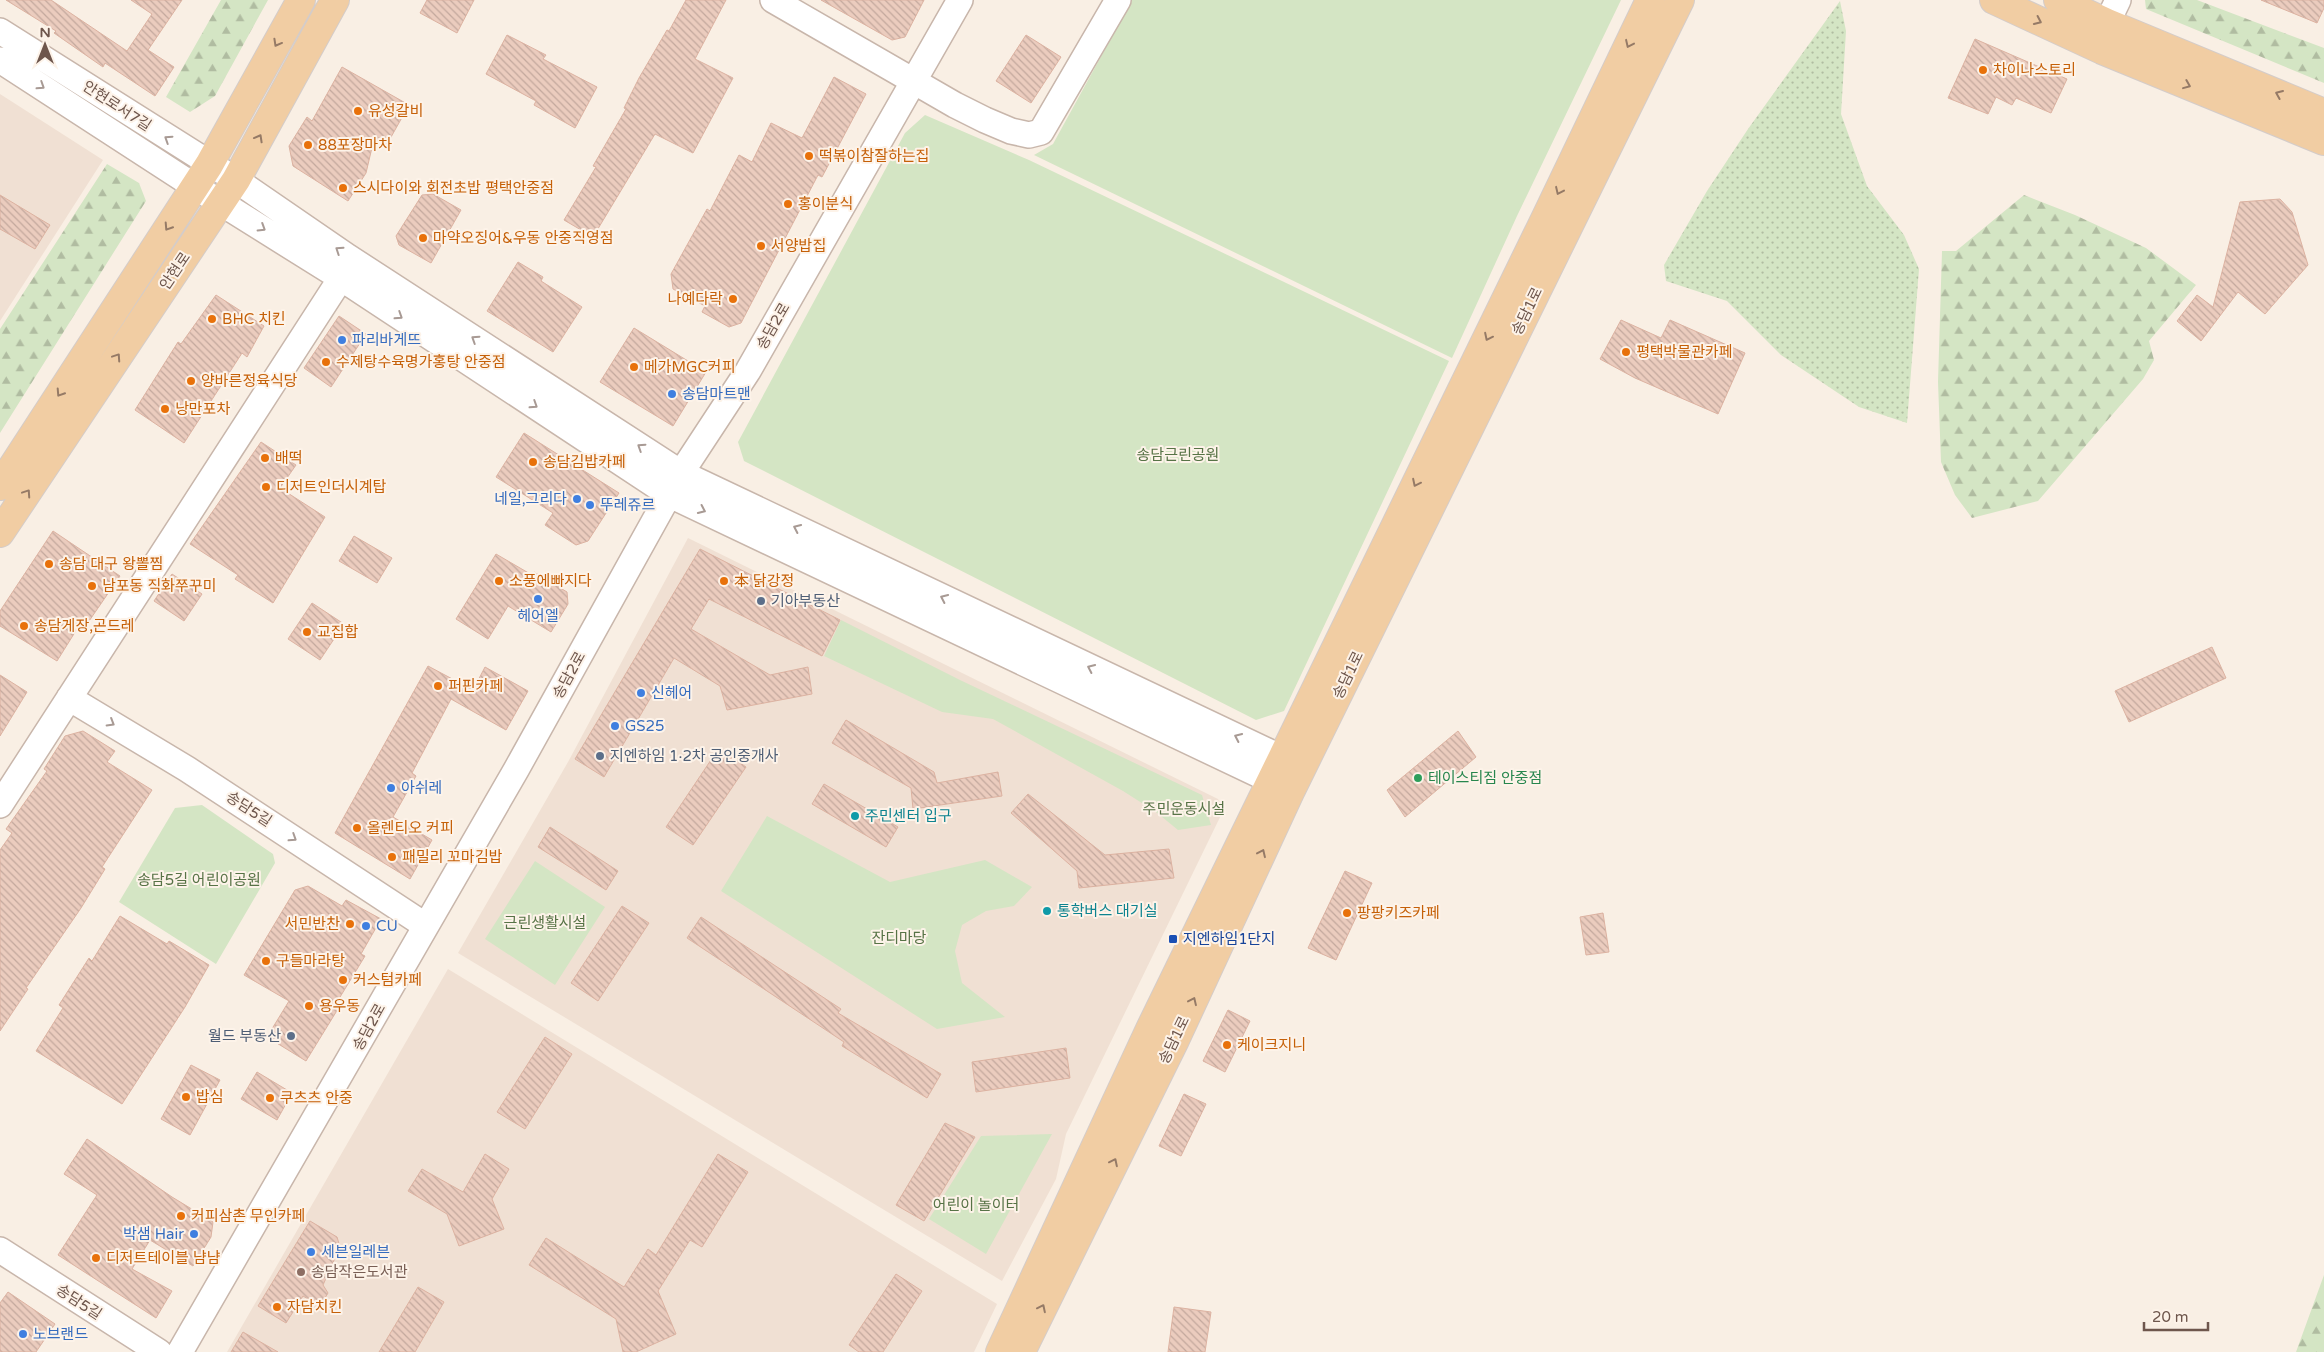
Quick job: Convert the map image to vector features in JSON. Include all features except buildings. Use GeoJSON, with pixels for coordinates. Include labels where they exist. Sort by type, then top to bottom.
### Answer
{"type":"FeatureCollection","features":[{"type":"Feature","properties":{"kind":"main road","name":"안현로"},"geometry":{"type":"LineString","coordinates":[[0,486],[202,176],[301,0]]}},
{"type":"Feature","properties":{"kind":"main road","name":"안현로"},"geometry":{"type":"LineString","coordinates":[[0,533],[228,191],[334,0]]}},
{"type":"Feature","properties":{"kind":"main road","name":"송담1로"},"geometry":{"type":"LineString","coordinates":[[1021,1352],[1175,1040],[1287,773],[1546,217],[1650,0]]}},
{"type":"Feature","properties":{"kind":"main road","name":"송담1로"},"geometry":{"type":"LineString","coordinates":[[1000,1352],[1150,1029],[1287,773],[1680,0]]}},
{"type":"Feature","properties":{"kind":"main road"},"geometry":{"type":"LineString","coordinates":[[1994,0],[2102,50],[2324,141]]}},
{"type":"Feature","properties":{"kind":"main road"},"geometry":{"type":"LineString","coordinates":[[2058,0],[2113,12],[2324,113]]}},
{"type":"Feature","properties":{"kind":"street"},"geometry":{"type":"LineString","coordinates":[[773,0],[913,81],[994,124],[1029,135],[1041,132],[1118,0]]}},
{"type":"Feature","properties":{"kind":"street","name":"송담2로"},"geometry":{"type":"LineString","coordinates":[[180,1352],[512,778],[682,473],[748,371],[960,0]]}},
{"type":"Feature","properties":{"kind":"street","name":"안현로서7길"},"geometry":{"type":"LineString","coordinates":[[0,31],[202,176]]}},
{"type":"Feature","properties":{"kind":"street","name":"안현로서7길"},"geometry":{"type":"LineString","coordinates":[[0,60],[202,176]]}},
{"type":"Feature","properties":{"kind":"street"},"geometry":{"type":"LineString","coordinates":[[202,176],[348,257],[682,473],[1287,773]]}},
{"type":"Feature","properties":{"kind":"street"},"geometry":{"type":"LineString","coordinates":[[228,191],[341,278],[670,495],[1287,773]]}},
{"type":"Feature","properties":{"kind":"street"},"geometry":{"type":"LineString","coordinates":[[0,805],[341,278]]}},
{"type":"Feature","properties":{"kind":"street","name":"송담5길"},"geometry":{"type":"LineString","coordinates":[[70,698],[187,769],[426,926]]}},
{"type":"Feature","properties":{"kind":"street","name":"송담5길"},"geometry":{"type":"LineString","coordinates":[[0,1250],[159,1352]]}},
{"type":"Feature","properties":{"kind":"shaded area"},"geometry":{"type":"Polygon","coordinates":[[[0,94],[103,160],[0,321],[0,94]]]}},
{"type":"Feature","properties":{"kind":"shaded area"},"geometry":{"type":"Polygon","coordinates":[[[688,538],[1218,799],[1224,809],[1066,1134],[1056,1179],[1002,1281],[458,953],[568,762],[688,538]]]}},
{"type":"Feature","properties":{"kind":"shaded area"},"geometry":{"type":"Polygon","coordinates":[[[448,969],[997,1304],[974,1352],[227,1352],[448,969]]]}},
{"type":"Feature","properties":{"kind":"green space"},"geometry":{"type":"Polygon","coordinates":[[[221,0],[268,0],[215,96],[190,112],[166,97],[221,0]]]}},
{"type":"Feature","properties":{"kind":"green space"},"geometry":{"type":"Polygon","coordinates":[[[1132,0],[1621,0],[1517,216],[1452,358],[1034,155],[1053,144],[1132,0]]]}},
{"type":"Feature","properties":{"kind":"green space"},"geometry":{"type":"Polygon","coordinates":[[[2145,0],[2197,0],[2324,48],[2324,83],[2146,9],[2145,0]]]}},
{"type":"Feature","properties":{"kind":"green space"},"geometry":{"type":"Polygon","coordinates":[[[1840,1],[1846,31],[1841,114],[1867,186],[1904,235],[1919,269],[1907,423],[1859,407],[1781,355],[1727,301],[1666,281],[1664,265],[1707,191],[1748,129],[1840,1]]]}},
{"type":"Feature","properties":{"kind":"green space","name":"송담근린공원"},"geometry":{"type":"Polygon","coordinates":[[[925,115],[1029,160],[1449,361],[1284,711],[1256,720],[744,461],[738,442],[905,133],[925,115]]]}},
{"type":"Feature","properties":{"kind":"green space"},"geometry":{"type":"Polygon","coordinates":[[[107,164],[139,183],[146,201],[0,433],[0,329],[107,164]]]}},
{"type":"Feature","properties":{"kind":"green space"},"geometry":{"type":"Polygon","coordinates":[[[2024,195],[2075,215],[2146,248],[2196,285],[2149,341],[2154,360],[2143,379],[2038,501],[1972,518],[1955,495],[1941,462],[1938,382],[1942,251],[1956,251],[2024,195]]]}},
{"type":"Feature","properties":{"kind":"green space","name":"주민운동시설"},"geometry":{"type":"Polygon","coordinates":[[[841,620],[960,680],[1202,795],[1211,825],[1178,830],[1156,812],[1123,791],[993,719],[942,712],[824,656],[841,620]]]}},
{"type":"Feature","properties":{"kind":"green space","name":"송담5길 어린이공원"},"geometry":{"type":"Polygon","coordinates":[[[202,805],[273,854],[275,863],[216,964],[119,902],[175,808],[202,805]]]}},
{"type":"Feature","properties":{"kind":"green space","name":"잔디마당"},"geometry":{"type":"Polygon","coordinates":[[[767,816],[890,882],[985,860],[1032,887],[1014,906],[986,911],[962,925],[955,951],[962,983],[1005,1017],[937,1029],[721,891],[767,816]]]}},
{"type":"Feature","properties":{"kind":"green space","name":"근린생활시설"},"geometry":{"type":"Polygon","coordinates":[[[535,861],[605,907],[555,985],[485,939],[535,861]]]}},
{"type":"Feature","properties":{"kind":"green space","name":"어린이 놀이터"},"geometry":{"type":"Polygon","coordinates":[[[1052,1134],[986,1254],[929,1219],[981,1136],[1052,1134]]]}},
{"type":"Feature","properties":{"kind":"green space"},"geometry":{"type":"Polygon","coordinates":[[[2324,1275],[2324,1352],[2296,1352],[2324,1275]]]}},
{"type":"Feature","properties":{"kind":"place","name":"차이나스토리"},"geometry":{"type":"Point","coordinates":[1983,70]}},
{"type":"Feature","properties":{"kind":"place","name":"유성갈비"},"geometry":{"type":"Point","coordinates":[358,111]}},
{"type":"Feature","properties":{"kind":"place","name":"88포장마차"},"geometry":{"type":"Point","coordinates":[308,145]}},
{"type":"Feature","properties":{"kind":"place","name":"떡볶이참잘하는집"},"geometry":{"type":"Point","coordinates":[809,156]}},
{"type":"Feature","properties":{"kind":"place","name":"스시다이와 회전초밥 평택안중점"},"geometry":{"type":"Point","coordinates":[343,188]}},
{"type":"Feature","properties":{"kind":"place","name":"홍이분식"},"geometry":{"type":"Point","coordinates":[788,204]}},
{"type":"Feature","properties":{"kind":"place","name":"마약오징어&우동 안중직영점"},"geometry":{"type":"Point","coordinates":[423,238]}},
{"type":"Feature","properties":{"kind":"place","name":"서양밥집"},"geometry":{"type":"Point","coordinates":[761,246]}},
{"type":"Feature","properties":{"kind":"place","name":"나예다락"},"geometry":{"type":"Point","coordinates":[733,299]}},
{"type":"Feature","properties":{"kind":"place","name":"BHC 치킨"},"geometry":{"type":"Point","coordinates":[212,319]}},
{"type":"Feature","properties":{"kind":"place","name":"파리바게뜨"},"geometry":{"type":"Point","coordinates":[342,340]}},
{"type":"Feature","properties":{"kind":"place","name":"평택박물관카페"},"geometry":{"type":"Point","coordinates":[1626,352]}},
{"type":"Feature","properties":{"kind":"place","name":"수제탕수육명가홍탕 안중점"},"geometry":{"type":"Point","coordinates":[326,362]}},
{"type":"Feature","properties":{"kind":"place","name":"메가MGC커피"},"geometry":{"type":"Point","coordinates":[634,367]}},
{"type":"Feature","properties":{"kind":"place","name":"양바른정육식당"},"geometry":{"type":"Point","coordinates":[191,381]}},
{"type":"Feature","properties":{"kind":"place","name":"송담마트맨"},"geometry":{"type":"Point","coordinates":[672,394]}},
{"type":"Feature","properties":{"kind":"place","name":"낭만포차"},"geometry":{"type":"Point","coordinates":[165,409]}},
{"type":"Feature","properties":{"kind":"place","name":"배떡"},"geometry":{"type":"Point","coordinates":[265,458]}},
{"type":"Feature","properties":{"kind":"place","name":"송담김밥카페"},"geometry":{"type":"Point","coordinates":[533,462]}},
{"type":"Feature","properties":{"kind":"place","name":"디저트인더시계탑"},"geometry":{"type":"Point","coordinates":[266,487]}},
{"type":"Feature","properties":{"kind":"place","name":"네일,그리다"},"geometry":{"type":"Point","coordinates":[577,499]}},
{"type":"Feature","properties":{"kind":"place","name":"뚜레쥬르"},"geometry":{"type":"Point","coordinates":[590,505]}},
{"type":"Feature","properties":{"kind":"place","name":"송담 대구 왕뽈찜"},"geometry":{"type":"Point","coordinates":[49,564]}},
{"type":"Feature","properties":{"kind":"place","name":"소풍에빠지다"},"geometry":{"type":"Point","coordinates":[499,581]}},
{"type":"Feature","properties":{"kind":"place","name":"本 닭강정"},"geometry":{"type":"Point","coordinates":[724,581]}},
{"type":"Feature","properties":{"kind":"place","name":"남포동 직화쭈꾸미"},"geometry":{"type":"Point","coordinates":[92,586]}},
{"type":"Feature","properties":{"kind":"place","name":"헤어엘"},"geometry":{"type":"Point","coordinates":[538,599]}},
{"type":"Feature","properties":{"kind":"place","name":"기아부동산"},"geometry":{"type":"Point","coordinates":[761,601]}},
{"type":"Feature","properties":{"kind":"place","name":"송담게장,곤드레"},"geometry":{"type":"Point","coordinates":[24,626]}},
{"type":"Feature","properties":{"kind":"place","name":"교집합"},"geometry":{"type":"Point","coordinates":[307,632]}},
{"type":"Feature","properties":{"kind":"place","name":"퍼핀카페"},"geometry":{"type":"Point","coordinates":[438,686]}},
{"type":"Feature","properties":{"kind":"place","name":"신헤어"},"geometry":{"type":"Point","coordinates":[641,693]}},
{"type":"Feature","properties":{"kind":"place","name":"GS25"},"geometry":{"type":"Point","coordinates":[615,726]}},
{"type":"Feature","properties":{"kind":"place","name":"지엔하임 1·2차 공인중개사"},"geometry":{"type":"Point","coordinates":[600,756]}},
{"type":"Feature","properties":{"kind":"place","name":"테이스티짐 안중점"},"geometry":{"type":"Point","coordinates":[1418,778]}},
{"type":"Feature","properties":{"kind":"place","name":"아쉬레"},"geometry":{"type":"Point","coordinates":[391,788]}},
{"type":"Feature","properties":{"kind":"place","name":"주민센터 입구"},"geometry":{"type":"Point","coordinates":[855,816]}},
{"type":"Feature","properties":{"kind":"place","name":"올렌티오 커피"},"geometry":{"type":"Point","coordinates":[357,828]}},
{"type":"Feature","properties":{"kind":"place","name":"패밀리 꼬마김밥"},"geometry":{"type":"Point","coordinates":[392,857]}},
{"type":"Feature","properties":{"kind":"place","name":"통학버스 대기실"},"geometry":{"type":"Point","coordinates":[1047,911]}},
{"type":"Feature","properties":{"kind":"place","name":"팡팡키즈카페"},"geometry":{"type":"Point","coordinates":[1347,913]}},
{"type":"Feature","properties":{"kind":"place","name":"서민반찬"},"geometry":{"type":"Point","coordinates":[350,924]}},
{"type":"Feature","properties":{"kind":"place","name":"CU"},"geometry":{"type":"Point","coordinates":[366,926]}},
{"type":"Feature","properties":{"kind":"place","name":"지엔하임1단지"},"geometry":{"type":"Point","coordinates":[1173,939]}},
{"type":"Feature","properties":{"kind":"place","name":"구들마라탕"},"geometry":{"type":"Point","coordinates":[266,961]}},
{"type":"Feature","properties":{"kind":"place","name":"커스텀카페"},"geometry":{"type":"Point","coordinates":[343,980]}},
{"type":"Feature","properties":{"kind":"place","name":"용우동"},"geometry":{"type":"Point","coordinates":[309,1006]}},
{"type":"Feature","properties":{"kind":"place","name":"월드 부동산"},"geometry":{"type":"Point","coordinates":[291,1036]}},
{"type":"Feature","properties":{"kind":"place","name":"케이크지니"},"geometry":{"type":"Point","coordinates":[1227,1045]}},
{"type":"Feature","properties":{"kind":"place","name":"밥심"},"geometry":{"type":"Point","coordinates":[186,1097]}},
{"type":"Feature","properties":{"kind":"place","name":"쿠츠츠 안중"},"geometry":{"type":"Point","coordinates":[270,1098]}},
{"type":"Feature","properties":{"kind":"place","name":"커피삼촌 무인카페"},"geometry":{"type":"Point","coordinates":[181,1216]}},
{"type":"Feature","properties":{"kind":"place","name":"박샘 Hair"},"geometry":{"type":"Point","coordinates":[194,1234]}},
{"type":"Feature","properties":{"kind":"place","name":"세븐일레븐"},"geometry":{"type":"Point","coordinates":[311,1252]}},
{"type":"Feature","properties":{"kind":"place","name":"디저트테이블 냠냠"},"geometry":{"type":"Point","coordinates":[96,1258]}},
{"type":"Feature","properties":{"kind":"place","name":"송담작은도서관"},"geometry":{"type":"Point","coordinates":[301,1272]}},
{"type":"Feature","properties":{"kind":"place","name":"자담치킨"},"geometry":{"type":"Point","coordinates":[277,1307]}},
{"type":"Feature","properties":{"kind":"place","name":"노브랜드"},"geometry":{"type":"Point","coordinates":[23,1334]}}]}
